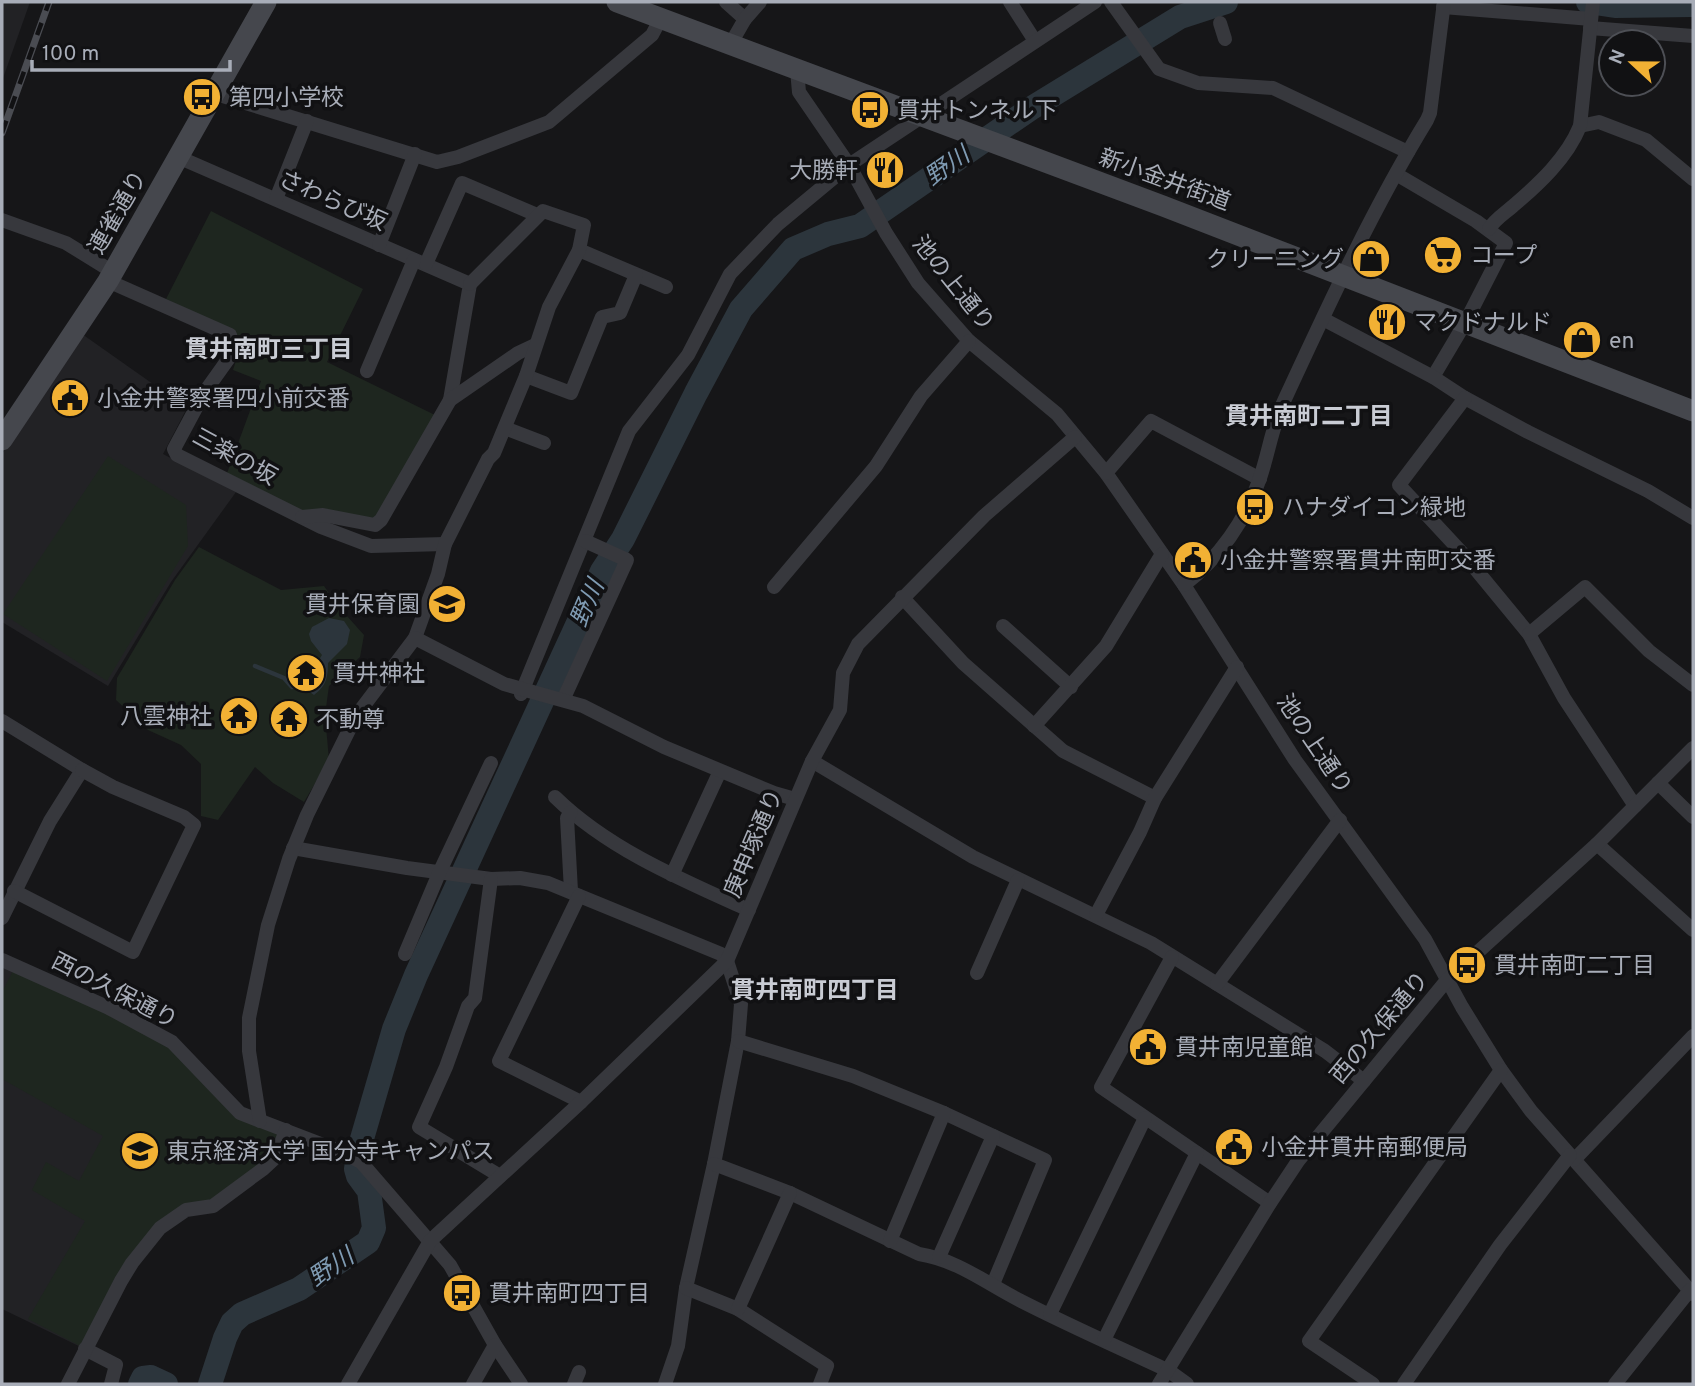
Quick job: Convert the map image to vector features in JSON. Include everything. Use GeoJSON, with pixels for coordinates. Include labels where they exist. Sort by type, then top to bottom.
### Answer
{"type":"FeatureCollection","features":[{"type":"Feature","properties":{"kind":"main road","name":"連雀通り"},"geometry":{"type":"LineString","coordinates":[[2,440],[110,276],[266,2]]}},
{"type":"Feature","properties":{"kind":"main road","name":"新小金井街道"},"geometry":{"type":"LineString","coordinates":[[617,2],[924,116],[1693,411]]}},
{"type":"Feature","properties":{"kind":"street"},"geometry":{"type":"LineString","coordinates":[[726,2],[745,19]]}},
{"type":"Feature","properties":{"kind":"street"},"geometry":{"type":"LineString","coordinates":[[730,45],[745,19],[760,2]]}},
{"type":"Feature","properties":{"kind":"street"},"geometry":{"type":"LineString","coordinates":[[1010,2],[1035,41]]}},
{"type":"Feature","properties":{"kind":"street"},"geometry":{"type":"LineString","coordinates":[[522,692],[629,432],[688,355],[730,274],[778,224],[849,165],[1095,2]]}},
{"type":"Feature","properties":{"kind":"street"},"geometry":{"type":"LineString","coordinates":[[1111,2],[1159,69],[1198,83],[1273,88],[1408,152]]}},
{"type":"Feature","properties":{"kind":"street"},"geometry":{"type":"LineString","coordinates":[[1184,585],[1202,571],[1232,536],[1260,479],[1279,411],[1365,230],[1430,113],[1444,4],[1525,7],[1591,16],[1693,36]]}},
{"type":"Feature","properties":{"kind":"street"},"geometry":{"type":"LineString","coordinates":[[1489,229],[1495,220],[1538,184],[1572,145],[1580,126],[1591,16]]}},
{"type":"Feature","properties":{"kind":"street"},"geometry":{"type":"LineString","coordinates":[[213,93],[437,162],[458,157],[549,122],[652,35],[661,18]]}},
{"type":"Feature","properties":{"kind":"street"},"geometry":{"type":"LineString","coordinates":[[1220,23],[1226,39]]}},
{"type":"Feature","properties":{"kind":"street"},"geometry":{"type":"LineString","coordinates":[[797,70],[799,92],[849,165]]}},
{"type":"Feature","properties":{"kind":"street"},"geometry":{"type":"LineString","coordinates":[[276,199],[307,121]]}},
{"type":"Feature","properties":{"kind":"street"},"geometry":{"type":"LineString","coordinates":[[1580,126],[1599,122],[1646,140],[1693,180]]}},
{"type":"Feature","properties":{"kind":"street"},"geometry":{"type":"LineString","coordinates":[[379,245],[415,154]]}},
{"type":"Feature","properties":{"kind":"street","name":"さわらび坂"},"geometry":{"type":"LineString","coordinates":[[178,157],[470,284]]}},
{"type":"Feature","properties":{"kind":"street","name":"池の上通り"},"geometry":{"type":"LineString","coordinates":[[849,165],[886,233],[918,283],[969,341],[1057,414],[1105,473],[1184,585],[1295,760],[1425,939],[1501,1070],[1531,1111],[1691,1292]]}},
{"type":"Feature","properties":{"kind":"street"},"geometry":{"type":"LineString","coordinates":[[1396,174],[1489,229],[1506,243],[1465,323],[1433,377]]}},
{"type":"Feature","properties":{"kind":"street"},"geometry":{"type":"LineString","coordinates":[[367,371],[462,183],[537,215]]}},
{"type":"Feature","properties":{"kind":"street"},"geometry":{"type":"LineString","coordinates":[[260,1121],[249,1051],[248,1018],[268,925],[293,848],[356,716],[415,638],[438,574],[445,544],[505,428],[549,307],[579,250],[584,225],[543,211],[470,284],[450,400],[381,520],[375,525],[323,515],[302,517]]}},
{"type":"Feature","properties":{"kind":"street"},"geometry":{"type":"LineString","coordinates":[[2,220],[66,243],[110,276]]}},
{"type":"Feature","properties":{"kind":"street"},"geometry":{"type":"LineString","coordinates":[[579,250],[666,287]]}},
{"type":"Feature","properties":{"kind":"street"},"geometry":{"type":"LineString","coordinates":[[526,376],[571,393],[603,317],[620,313],[636,275]]}},
{"type":"Feature","properties":{"kind":"street","name":"三楽の坂"},"geometry":{"type":"LineString","coordinates":[[110,276],[230,335],[234,351],[204,393],[174,449],[177,455],[321,527],[371,545],[445,544]]}},
{"type":"Feature","properties":{"kind":"street"},"geometry":{"type":"LineString","coordinates":[[1323,319],[1559,448],[1648,491],[1693,518]]}},
{"type":"Feature","properties":{"kind":"street"},"geometry":{"type":"LineString","coordinates":[[774,587],[876,466],[921,396],[969,341]]}},
{"type":"Feature","properties":{"kind":"street"},"geometry":{"type":"LineString","coordinates":[[450,400],[518,353],[536,345]]}},
{"type":"Feature","properties":{"kind":"street"},"geometry":{"type":"LineString","coordinates":[[1465,398],[1399,485],[1464,555],[1529,634],[1564,698],[1635,807]]}},
{"type":"Feature","properties":{"kind":"street"},"geometry":{"type":"LineString","coordinates":[[1105,473],[1152,421],[1260,479]]}},
{"type":"Feature","properties":{"kind":"street"},"geometry":{"type":"LineString","coordinates":[[505,428],[544,443]]}},
{"type":"Feature","properties":{"kind":"street","name":"庚申塚通り"},"geometry":{"type":"LineString","coordinates":[[348,1384],[430,1241],[581,1102],[727,961],[812,761],[840,710],[842,673],[858,644],[984,516],[1075,437]]}},
{"type":"Feature","properties":{"kind":"street"},"geometry":{"type":"LineString","coordinates":[[563,700],[627,560],[586,541]]}},
{"type":"Feature","properties":{"kind":"street"},"geometry":{"type":"LineString","coordinates":[[1034,726],[1072,687],[1106,646],[1162,554]]}},
{"type":"Feature","properties":{"kind":"street"},"geometry":{"type":"LineString","coordinates":[[1529,634],[1585,587],[1650,651],[1693,685]]}},
{"type":"Feature","properties":{"kind":"street"},"geometry":{"type":"LineString","coordinates":[[902,597],[963,663],[1063,751],[1155,798]]}},
{"type":"Feature","properties":{"kind":"street"},"geometry":{"type":"LineString","coordinates":[[1003,626],[1072,687]]}},
{"type":"Feature","properties":{"kind":"street"},"geometry":{"type":"LineString","coordinates":[[415,638],[503,684],[522,692],[583,706],[720,771],[796,799]]}},
{"type":"Feature","properties":{"kind":"street"},"geometry":{"type":"LineString","coordinates":[[1096,915],[1155,798],[1237,667]]}},
{"type":"Feature","properties":{"kind":"street"},"geometry":{"type":"LineString","coordinates":[[2,721],[113,787],[184,817],[194,825],[133,952],[15,891]]}},
{"type":"Feature","properties":{"kind":"street","name":"西の久保通り"},"geometry":{"type":"LineString","coordinates":[[1159,1384],[1298,1161],[1447,980],[1597,844],[1693,747]]}},
{"type":"Feature","properties":{"kind":"street"},"geometry":{"type":"LineString","coordinates":[[812,761],[850,781],[924,829],[1018,880],[1151,943],[1325,1051],[1364,1081]]}},
{"type":"Feature","properties":{"kind":"street"},"geometry":{"type":"LineString","coordinates":[[405,954],[440,871],[491,763]]}},
{"type":"Feature","properties":{"kind":"street"},"geometry":{"type":"LineString","coordinates":[[2,918],[50,821],[82,770]]}},
{"type":"Feature","properties":{"kind":"street"},"geometry":{"type":"LineString","coordinates":[[672,875],[720,771]]}},
{"type":"Feature","properties":{"kind":"street"},"geometry":{"type":"LineString","coordinates":[[1658,783],[1693,817]]}},
{"type":"Feature","properties":{"kind":"street"},"geometry":{"type":"LineString","coordinates":[[555,797],[609,839],[672,875],[749,910]]}},
{"type":"Feature","properties":{"kind":"street"},"geometry":{"type":"LineString","coordinates":[[571,812],[566,818],[575,894],[499,1061],[581,1102]]}},
{"type":"Feature","properties":{"kind":"street"},"geometry":{"type":"LineString","coordinates":[[1217,984],[1340,820]]}},
{"type":"Feature","properties":{"kind":"street"},"geometry":{"type":"LineString","coordinates":[[1597,844],[1693,930]]}},
{"type":"Feature","properties":{"kind":"street"},"geometry":{"type":"LineString","coordinates":[[293,848],[360,862],[491,879],[520,878],[548,883],[721,954],[727,961],[741,1004],[738,1041],[686,1288],[678,1346],[665,1384]]}},
{"type":"Feature","properties":{"kind":"street"},"geometry":{"type":"LineString","coordinates":[[491,879],[475,998],[468,1006],[446,1067],[419,1127],[500,1176]]}},
{"type":"Feature","properties":{"kind":"street"},"geometry":{"type":"LineString","coordinates":[[977,973],[1018,880]]}},
{"type":"Feature","properties":{"kind":"street"},"geometry":{"type":"LineString","coordinates":[[1172,957],[1101,1087],[1270,1203]]}},
{"type":"Feature","properties":{"kind":"street","name":"西の久保通り"},"geometry":{"type":"LineString","coordinates":[[2,960],[84,996],[172,1042],[240,1113],[343,1152],[367,1168],[430,1241]]}},
{"type":"Feature","properties":{"kind":"street"},"geometry":{"type":"LineString","coordinates":[[1404,1384],[1500,1245],[1572,1158],[1693,1036]]}},
{"type":"Feature","properties":{"kind":"street"},"geometry":{"type":"LineString","coordinates":[[738,1041],[853,1076],[944,1113],[1045,1160],[993,1284]]}},
{"type":"Feature","properties":{"kind":"street"},"geometry":{"type":"LineString","coordinates":[[1373,1384],[1309,1341],[1501,1070]]}},
{"type":"Feature","properties":{"kind":"street"},"geometry":{"type":"LineString","coordinates":[[890,1241],[944,1113]]}},
{"type":"Feature","properties":{"kind":"street"},"geometry":{"type":"LineString","coordinates":[[1050,1314],[1145,1118]]}},
{"type":"Feature","properties":{"kind":"street"},"geometry":{"type":"LineString","coordinates":[[68,1384],[132,1263],[160,1228],[186,1210],[213,1206],[264,1169],[276,1157],[286,1130]]}},
{"type":"Feature","properties":{"kind":"street"},"geometry":{"type":"LineString","coordinates":[[939,1257],[993,1136]]}},
{"type":"Feature","properties":{"kind":"street"},"geometry":{"type":"LineString","coordinates":[[1104,1340],[1197,1153]]}},
{"type":"Feature","properties":{"kind":"street"},"geometry":{"type":"LineString","coordinates":[[714,1164],[790,1193],[919,1254],[939,1257],[1021,1301],[1168,1371],[1187,1384]]}},
{"type":"Feature","properties":{"kind":"street"},"geometry":{"type":"LineString","coordinates":[[738,1308],[790,1193]]}},
{"type":"Feature","properties":{"kind":"street"},"geometry":{"type":"LineString","coordinates":[[430,1241],[450,1265],[495,1345],[521,1384]]}},
{"type":"Feature","properties":{"kind":"street"},"geometry":{"type":"LineString","coordinates":[[686,1288],[738,1308],[827,1366],[820,1384]]}},
{"type":"Feature","properties":{"kind":"street"},"geometry":{"type":"LineString","coordinates":[[1615,1384],[1691,1292]]}},
{"type":"Feature","properties":{"kind":"street"},"geometry":{"type":"LineString","coordinates":[[473,1384],[495,1345]]}},
{"type":"Feature","properties":{"kind":"street"},"geometry":{"type":"LineString","coordinates":[[85,1349],[116,1365],[111,1384]]}},
{"type":"Feature","properties":{"kind":"shaded area"},"geometry":{"type":"Polygon","coordinates":[[[2,2],[30,2],[2,81],[2,2]]]}},
{"type":"Feature","properties":{"kind":"shaded area"},"geometry":{"type":"Polygon","coordinates":[[[211,211],[363,289],[327,362],[437,416],[376,519],[300,512],[223,484],[261,381],[233,370],[238,354],[236,333],[166,299],[211,211]]]}},
{"type":"Feature","properties":{"kind":"shaded area"},"geometry":{"type":"Polygon","coordinates":[[[82,334],[187,408],[163,454],[236,492],[171,582],[108,686],[2,622],[2,454],[82,334]]]}},
{"type":"Feature","properties":{"kind":"shaded area"},"geometry":{"type":"Polygon","coordinates":[[[108,456],[186,505],[188,546],[107,681],[3,614],[108,456]]]}},
{"type":"Feature","properties":{"kind":"shaded area"},"geometry":{"type":"Polygon","coordinates":[[[199,547],[281,590],[324,586],[364,635],[360,657],[329,686],[325,715],[329,760],[304,802],[273,783],[255,767],[218,820],[201,816],[201,764],[181,745],[148,730],[116,700],[117,678],[175,580],[199,547]]]}},
{"type":"Feature","properties":{"kind":"shaded area"},"geometry":{"type":"Polygon","coordinates":[[[329,618],[344,621],[350,630],[347,644],[328,663],[325,681],[314,695],[297,683],[297,673],[303,670],[312,671],[322,655],[309,634],[312,627],[329,618]]]}},
{"type":"Feature","properties":{"kind":"shaded area","name":"東京経済大学 国分寺キャンパス"},"geometry":{"type":"Polygon","coordinates":[[[2,966],[59,990],[160,1228],[85,1349],[2,1309],[2,966]]]}},
{"type":"Feature","properties":{"kind":"shaded area","name":"東京経済大学 国分寺キャンパス"},"geometry":{"type":"Polygon","coordinates":[[[15,967],[171,1043],[229,1106],[283,1133],[274,1157],[212,1203],[158,1227],[84,1348],[28,1319],[85,1221],[32,1190],[46,1162],[79,1181],[103,1136],[2,1079],[2,992],[15,967]]]}},
{"type":"Feature","properties":{"kind":"waterway","name":"野川"},"geometry":{"type":"LineString","coordinates":[[210,1384],[225,1338],[232,1323],[242,1314],[299,1289],[368,1242],[374,1228],[369,1191],[356,1169],[359,1149],[394,1029],[416,975],[602,571],[623,539],[741,309],[793,249],[828,234],[860,226],[1030,109],[1180,17],[1226,2]]}},
{"type":"Feature","properties":{"kind":"waterway","name":"野川"},"geometry":{"type":"LineString","coordinates":[[1588,2],[1615,6],[1693,5]]}},
{"type":"Feature","properties":{"kind":"waterway"},"geometry":{"type":"LineString","coordinates":[[255,666],[284,678],[292,687],[297,683]]}},
{"type":"Feature","properties":{"kind":"waterway","name":"野川"},"geometry":{"type":"LineString","coordinates":[[140,1384],[143,1378],[151,1377],[166,1384]]}},
{"type":"Feature","properties":{"kind":"railway"},"geometry":{"type":"LineString","coordinates":[[2,133],[49,2]]}},
{"type":"Feature","properties":{"kind":"place","name":"第四小学校"},"geometry":{"type":"Point","coordinates":[202,97]}},
{"type":"Feature","properties":{"kind":"place","name":"貫井トンネル下"},"geometry":{"type":"Point","coordinates":[870,110]}},
{"type":"Feature","properties":{"kind":"place","name":"大勝軒"},"geometry":{"type":"Point","coordinates":[885,170]}},
{"type":"Feature","properties":{"kind":"place","name":"コープ"},"geometry":{"type":"Point","coordinates":[1443,255]}},
{"type":"Feature","properties":{"kind":"place","name":"クリーニング"},"geometry":{"type":"Point","coordinates":[1371,259]}},
{"type":"Feature","properties":{"kind":"place","name":"マクドナルド"},"geometry":{"type":"Point","coordinates":[1387,322]}},
{"type":"Feature","properties":{"kind":"place","name":"en"},"geometry":{"type":"Point","coordinates":[1582,340]}},
{"type":"Feature","properties":{"kind":"place","name":"小金井警察署四小前交番"},"geometry":{"type":"Point","coordinates":[70,398]}},
{"type":"Feature","properties":{"kind":"place","name":"ハナダイコン緑地"},"geometry":{"type":"Point","coordinates":[1255,507]}},
{"type":"Feature","properties":{"kind":"place","name":"小金井警察署貫井南町交番"},"geometry":{"type":"Point","coordinates":[1193,560]}},
{"type":"Feature","properties":{"kind":"place","name":"貫井保育園"},"geometry":{"type":"Point","coordinates":[447,604]}},
{"type":"Feature","properties":{"kind":"place","name":"貫井神社"},"geometry":{"type":"Point","coordinates":[306,673]}},
{"type":"Feature","properties":{"kind":"place","name":"八雲神社"},"geometry":{"type":"Point","coordinates":[239,716]}},
{"type":"Feature","properties":{"kind":"place","name":"不動尊"},"geometry":{"type":"Point","coordinates":[289,719]}},
{"type":"Feature","properties":{"kind":"place","name":"貫井南町二丁目"},"geometry":{"type":"Point","coordinates":[1467,965]}},
{"type":"Feature","properties":{"kind":"place","name":"貫井南児童館"},"geometry":{"type":"Point","coordinates":[1148,1047]}},
{"type":"Feature","properties":{"kind":"place","name":"小金井貫井南郵便局"},"geometry":{"type":"Point","coordinates":[1234,1147]}},
{"type":"Feature","properties":{"kind":"place","name":"東京経済大学 国分寺キャンパス"},"geometry":{"type":"Point","coordinates":[140,1151]}},
{"type":"Feature","properties":{"kind":"place","name":"貫井南町四丁目"},"geometry":{"type":"Point","coordinates":[462,1293]}},
{"type":"Feature","properties":{"kind":"district","name":"貫井南町三丁目"},"geometry":{"type":"Point","coordinates":[269,349]}},
{"type":"Feature","properties":{"kind":"district","name":"貫井南町二丁目"},"geometry":{"type":"Point","coordinates":[1309,416]}},
{"type":"Feature","properties":{"kind":"district","name":"貫井南町四丁目"},"geometry":{"type":"Point","coordinates":[815,990]}}]}
